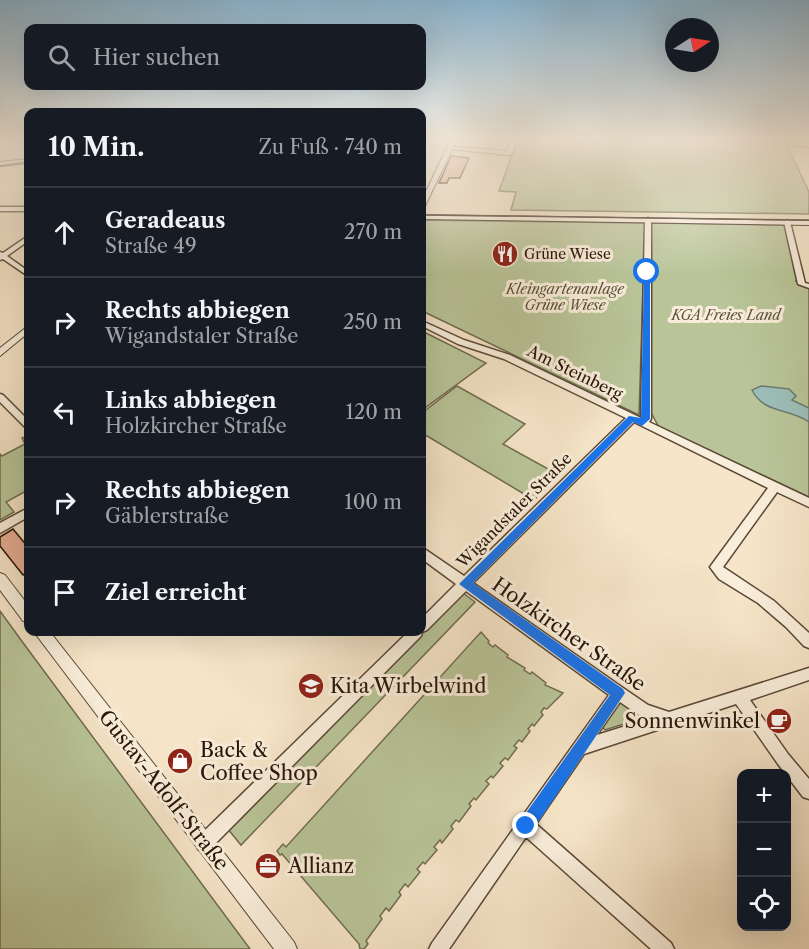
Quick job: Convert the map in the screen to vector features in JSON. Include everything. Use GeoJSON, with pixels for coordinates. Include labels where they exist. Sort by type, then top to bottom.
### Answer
{"type":"FeatureCollection","features":[{"type":"Feature","properties":{"kind":"main road"},"geometry":{"type":"LineString","coordinates":[[426,211],[809,223]]}},
{"type":"Feature","properties":{"kind":"main road"},"geometry":{"type":"LineString","coordinates":[[426,218],[648,220],[657,217],[809,216]]}},
{"type":"Feature","properties":{"kind":"street"},"geometry":{"type":"LineString","coordinates":[[0,208],[21,209],[24,206]]}},
{"type":"Feature","properties":{"kind":"street"},"geometry":{"type":"LineString","coordinates":[[637,420],[646,419],[648,220]]}},
{"type":"Feature","properties":{"kind":"street"},"geometry":{"type":"LineString","coordinates":[[787,222],[805,285]]}},
{"type":"Feature","properties":{"kind":"street"},"geometry":{"type":"LineString","coordinates":[[24,241],[1,256],[24,271]]}},
{"type":"Feature","properties":{"kind":"street","name":"Am Steinberg"},"geometry":{"type":"LineString","coordinates":[[426,325],[461,342],[507,357],[809,503]]}},
{"type":"Feature","properties":{"kind":"street"},"geometry":{"type":"LineString","coordinates":[[0,353],[24,332]]}},
{"type":"Feature","properties":{"kind":"street"},"geometry":{"type":"LineString","coordinates":[[0,397],[24,421]]}},
{"type":"Feature","properties":{"kind":"street","name":"Wigandstaler Straße"},"geometry":{"type":"LineString","coordinates":[[426,622],[637,420]]}},
{"type":"Feature","properties":{"kind":"street"},"geometry":{"type":"LineString","coordinates":[[775,487],[716,567],[723,575],[742,585],[777,611],[809,642]]}},
{"type":"Feature","properties":{"kind":"street"},"geometry":{"type":"LineString","coordinates":[[0,529],[24,514]]}},
{"type":"Feature","properties":{"kind":"street","name":"Holzkircher Straße"},"geometry":{"type":"LineString","coordinates":[[426,556],[618,693],[644,710],[668,719]]}},
{"type":"Feature","properties":{"kind":"street"},"geometry":{"type":"LineString","coordinates":[[0,579],[24,611]]}},
{"type":"Feature","properties":{"kind":"street","name":"Gustav-Adolf-Straße"},"geometry":{"type":"LineString","coordinates":[[44,636],[287,949]]}},
{"type":"Feature","properties":{"kind":"street"},"geometry":{"type":"LineString","coordinates":[[204,843],[412,636]]}},
{"type":"Feature","properties":{"kind":"street"},"geometry":{"type":"LineString","coordinates":[[582,747],[809,674]]}},
{"type":"Feature","properties":{"kind":"street"},"geometry":{"type":"LineString","coordinates":[[438,949],[618,693]]}},
{"type":"Feature","properties":{"kind":"street"},"geometry":{"type":"LineString","coordinates":[[739,696],[783,759],[809,791]]}},
{"type":"Feature","properties":{"kind":"street"},"geometry":{"type":"LineString","coordinates":[[526,826],[665,949]]}},
{"type":"Feature","properties":{"kind":"green space"},"geometry":{"type":"Polygon","coordinates":[[[501,185],[806,185],[809,192],[809,214],[511,210],[516,192],[499,191],[501,185]]]}},
{"type":"Feature","properties":{"kind":"green space","name":"Kleingartenanlage Grüne Wiese"},"geometry":{"type":"Polygon","coordinates":[[[426,220],[645,223],[639,415],[426,313],[426,220]]]}},
{"type":"Feature","properties":{"kind":"green space","name":"KGA Freies Land"},"geometry":{"type":"Polygon","coordinates":[[[651,223],[786,225],[798,280],[796,281],[809,288],[809,497],[659,427],[650,411],[651,223]]]}},
{"type":"Feature","properties":{"kind":"green space"},"geometry":{"type":"Polygon","coordinates":[[[426,333],[486,363],[426,407],[426,333]]]}},
{"type":"Feature","properties":{"kind":"green space"},"geometry":{"type":"Polygon","coordinates":[[[457,386],[525,424],[503,444],[559,475],[534,500],[426,435],[426,410],[457,386]]]}},
{"type":"Feature","properties":{"kind":"green space"},"geometry":{"type":"Polygon","coordinates":[[[24,445],[24,492],[6,502],[14,512],[0,520],[0,454],[2,456],[24,445]]]}},
{"type":"Feature","properties":{"kind":"green space"},"geometry":{"type":"Polygon","coordinates":[[[463,593],[475,602],[241,845],[227,828],[420,636],[426,636],[426,630],[463,593]]]}},
{"type":"Feature","properties":{"kind":"green space"},"geometry":{"type":"Polygon","coordinates":[[[0,611],[21,640],[250,949],[0,949],[0,611]]]}},
{"type":"Feature","properties":{"kind":"green space"},"geometry":{"type":"Polygon","coordinates":[[[481,632],[493,647],[495,645],[530,674],[532,672],[546,683],[545,685],[563,693],[547,709],[544,708],[541,712],[543,715],[534,726],[532,724],[528,729],[530,731],[522,742],[519,740],[514,746],[517,748],[508,760],[505,758],[500,763],[503,766],[493,778],[491,776],[486,781],[489,784],[476,800],[474,798],[469,804],[471,806],[459,822],[456,820],[451,826],[453,829],[442,843],[440,840],[434,847],[437,850],[425,864],[423,862],[417,869],[420,872],[408,887],[405,884],[399,892],[401,895],[389,911],[386,908],[380,916],[382,919],[366,941],[368,944],[364,949],[360,949],[359,944],[277,851],[283,844],[286,847],[481,632]]]}},
{"type":"Feature","properties":{"kind":"green space"},"geometry":{"type":"Polygon","coordinates":[[[620,701],[639,715],[639,719],[605,730],[602,727],[620,701]]]}},
{"type":"Feature","properties":{"kind":"water"},"geometry":{"type":"Polygon","coordinates":[[[761,386],[789,389],[796,396],[792,400],[809,408],[809,422],[763,403],[752,390],[761,386]]]}},
{"type":"Feature","properties":{"kind":"building"},"geometry":{"type":"Polygon","coordinates":[[[13,529],[24,542],[24,574],[0,546],[0,537],[13,529]]]}},
{"type":"Feature","properties":{"kind":"tram line"},"geometry":{"type":"LineString","coordinates":[[426,215],[809,220]]}},
{"type":"Feature","properties":{"kind":"place","name":"Grüne Wiese"},"geometry":{"type":"Point","coordinates":[505,254]}},
{"type":"Feature","properties":{"kind":"place","name":"Kita Wirbelwind"},"geometry":{"type":"Point","coordinates":[311,686]}},
{"type":"Feature","properties":{"kind":"place","name":"Sonnenwinkel"},"geometry":{"type":"Point","coordinates":[779,721]}},
{"type":"Feature","properties":{"kind":"place","name":"Back & Coffee Shop"},"geometry":{"type":"Point","coordinates":[180,761]}},
{"type":"Feature","properties":{"kind":"place","name":"Allianz"},"geometry":{"type":"Point","coordinates":[268,866]}},
{"type":"Feature","properties":{"kind":"route"},"geometry":{"type":"LineString","coordinates":[[526,826],[618,693],[465,584],[632,418],[642,423],[646,419],[647,272]]}}]}
